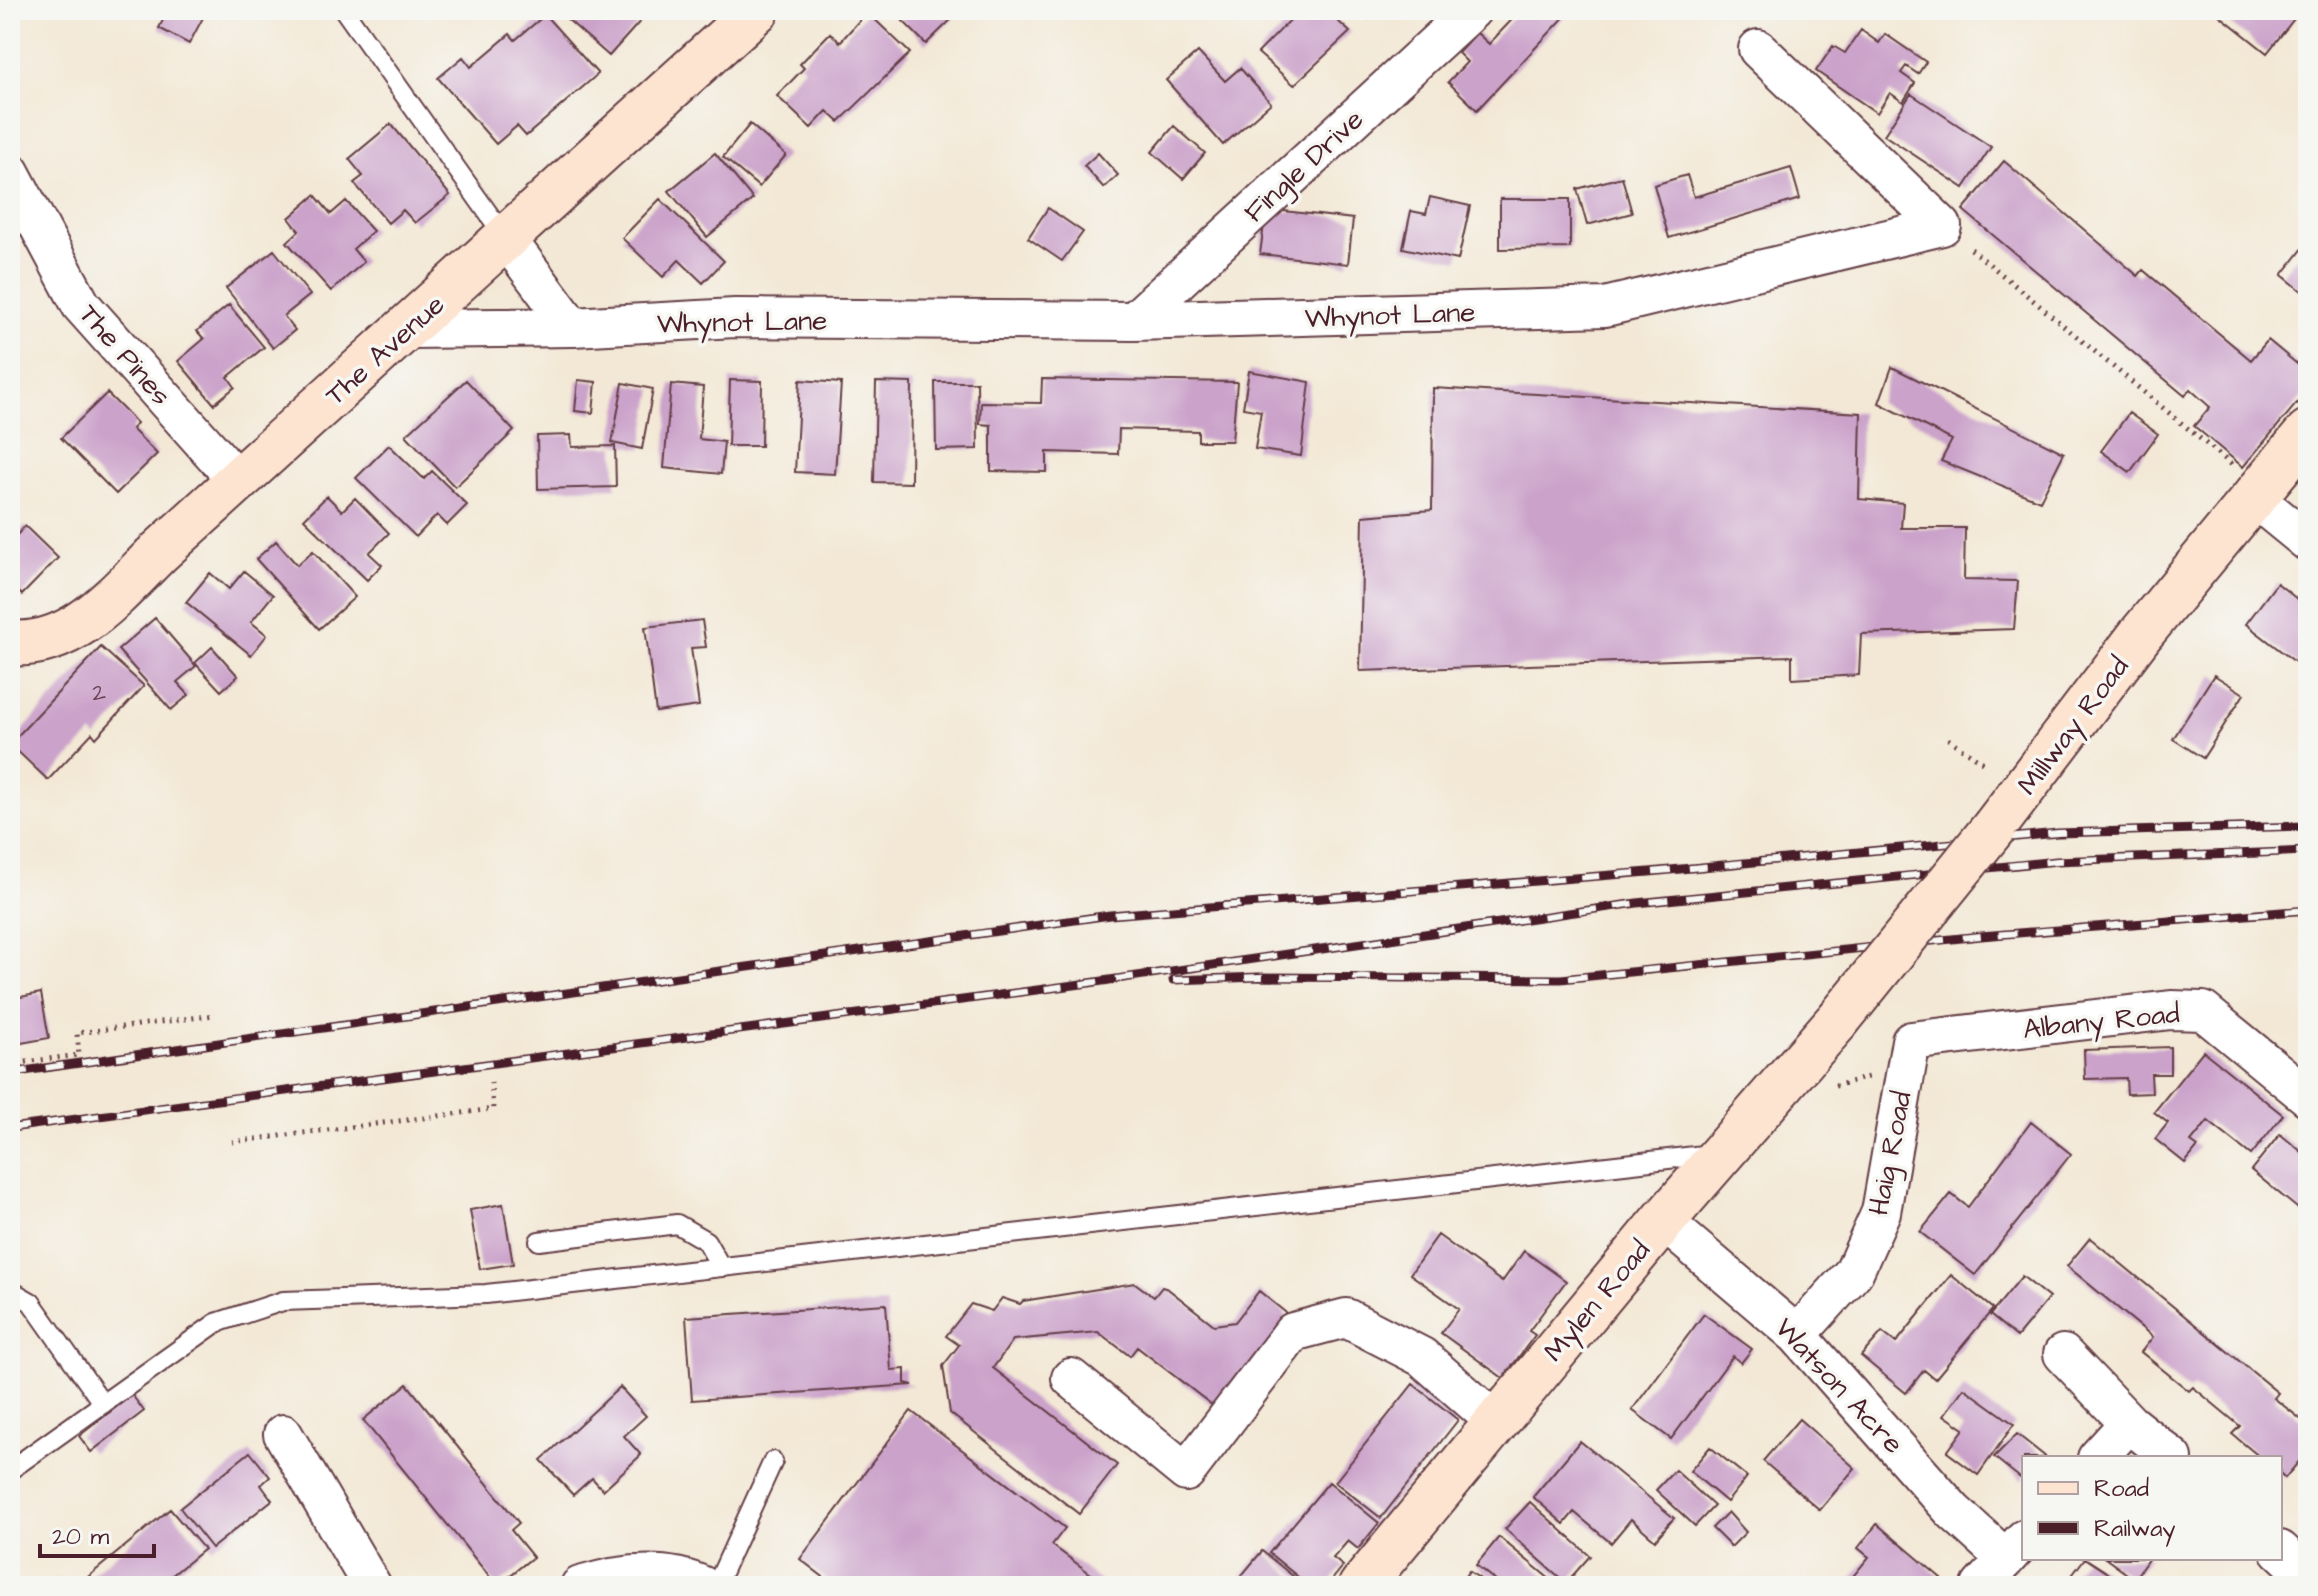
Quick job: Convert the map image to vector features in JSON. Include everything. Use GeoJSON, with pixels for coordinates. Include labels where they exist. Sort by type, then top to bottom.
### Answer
{"type":"FeatureCollection","features":[{"type":"Feature","properties":{"kind":"street","name":"The Avenue"},"geometry":{"type":"LineString","coordinates":[[17,655],[57,637],[97,612],[237,480],[409,329],[505,237],[757,10]]}},
{"type":"Feature","properties":{"kind":"street","name":"Fingle Drive"},"geometry":{"type":"LineString","coordinates":[[1134,321],[1472,10]]}},
{"type":"Feature","properties":{"kind":"street"},"geometry":{"type":"LineString","coordinates":[[1758,49],[1942,226]]}},
{"type":"Feature","properties":{"kind":"street","name":"The Pines"},"geometry":{"type":"LineString","coordinates":[[10,172],[81,305],[237,480]]}},
{"type":"Feature","properties":{"kind":"street","name":"Whynot Lane"},"geometry":{"type":"LineString","coordinates":[[409,329],[572,327],[735,318],[1134,321],[1605,307],[1942,226]]}},
{"type":"Feature","properties":{"kind":"street"},"geometry":{"type":"LineString","coordinates":[[505,237],[572,327]]}},
{"type":"Feature","properties":{"kind":"street","name":"Millway Road"},"geometry":{"type":"LineString","coordinates":[[1838,1020],[1995,826],[2141,634],[2244,482],[2308,432]]}},
{"type":"Feature","properties":{"kind":"street"},"geometry":{"type":"LineString","coordinates":[[2244,482],[2308,542]]}},
{"type":"Feature","properties":{"kind":"street","name":"Albany Road"},"geometry":{"type":"LineString","coordinates":[[1911,1041],[2171,1010],[2203,1011],[2308,1097]]}},
{"type":"Feature","properties":{"kind":"street","name":"Mylen Road"},"geometry":{"type":"LineString","coordinates":[[1361,1586],[1663,1221],[1838,1020]]}},
{"type":"Feature","properties":{"kind":"street","name":"Haig Road"},"geometry":{"type":"LineString","coordinates":[[1797,1335],[1854,1272],[1881,1212],[1911,1041]]}},
{"type":"Feature","properties":{"kind":"street","name":"Watson Acre"},"geometry":{"type":"LineString","coordinates":[[1663,1221],[1797,1335],[1953,1511],[2004,1562]]}},
{"type":"Feature","properties":{"kind":"street"},"geometry":{"type":"LineString","coordinates":[[1071,1378],[1186,1472],[1293,1332],[1346,1318],[1422,1357],[1495,1421]]}},
{"type":"Feature","properties":{"kind":"street"},"geometry":{"type":"LineString","coordinates":[[2063,1354],[2129,1423],[2170,1456]]}},
{"type":"Feature","properties":{"kind":"street"},"geometry":{"type":"LineString","coordinates":[[2099,1456],[2129,1423]]}},
{"type":"Feature","properties":{"kind":"street"},"geometry":{"type":"LineString","coordinates":[[283,1434],[372,1586]]}},
{"type":"Feature","properties":{"kind":"street"},"geometry":{"type":"LineString","coordinates":[[2282,1552],[2308,1576]]}},
{"type":"Feature","properties":{"kind":"street"},"geometry":{"type":"LineString","coordinates":[[580,1586],[614,1575],[682,1576],[703,1586]]}},
{"type":"Feature","properties":{"kind":"lane"},"geometry":{"type":"LineString","coordinates":[[344,10],[505,237]]}},
{"type":"Feature","properties":{"kind":"lane"},"geometry":{"type":"LineString","coordinates":[[10,1470],[216,1323],[283,1301],[486,1294],[1722,1153]]}},
{"type":"Feature","properties":{"kind":"lane"},"geometry":{"type":"LineString","coordinates":[[539,1241],[677,1224],[706,1241],[721,1267]]}},
{"type":"Feature","properties":{"kind":"lane"},"geometry":{"type":"LineString","coordinates":[[10,1290],[31,1302],[103,1404]]}},
{"type":"Feature","properties":{"kind":"lane"},"geometry":{"type":"LineString","coordinates":[[716,1586],[773,1461]]}},
{"type":"Feature","properties":{"kind":"path"},"geometry":{"type":"LineString","coordinates":[[1942,226],[2244,482]]}},
{"type":"Feature","properties":{"kind":"path"},"geometry":{"type":"LineString","coordinates":[[1948,739],[1985,764]]}},
{"type":"Feature","properties":{"kind":"path"},"geometry":{"type":"LineString","coordinates":[[10,1064],[79,1055],[77,1033],[215,1015]]}},
{"type":"Feature","properties":{"kind":"path"},"geometry":{"type":"LineString","coordinates":[[232,1142],[493,1109],[491,1083]]}},
{"type":"Feature","properties":{"kind":"building"},"geometry":{"type":"Polygon","coordinates":[[[168,10],[206,12],[189,44],[159,28],[168,10]]]}},
{"type":"Feature","properties":{"kind":"building"},"geometry":{"type":"Polygon","coordinates":[[[557,10],[633,10],[643,18],[609,56],[557,10]]]}},
{"type":"Feature","properties":{"kind":"building"},"geometry":{"type":"Polygon","coordinates":[[[892,10],[961,10],[926,44],[892,10]]]}},
{"type":"Feature","properties":{"kind":"building"},"geometry":{"type":"Polygon","coordinates":[[[1300,10],[1326,10],[1350,32],[1294,85],[1258,53],[1300,10]]]}},
{"type":"Feature","properties":{"kind":"building"},"geometry":{"type":"Polygon","coordinates":[[[1358,10],[1377,10],[1369,19],[1358,10]]]}},
{"type":"Feature","properties":{"kind":"building"},"geometry":{"type":"Polygon","coordinates":[[[1521,10],[1571,10],[1477,110],[1448,82],[1467,62],[1458,53],[1477,33],[1489,44],[1521,10]]]}},
{"type":"Feature","properties":{"kind":"building"},"geometry":{"type":"Polygon","coordinates":[[[2213,10],[2301,10],[2267,53],[2213,10]]]}},
{"type":"Feature","properties":{"kind":"building"},"geometry":{"type":"Polygon","coordinates":[[[867,12],[910,53],[839,122],[827,111],[811,128],[777,96],[804,68],[800,64],[830,33],[840,42],[867,12]]]}},
{"type":"Feature","properties":{"kind":"building"},"geometry":{"type":"Polygon","coordinates":[[[545,15],[598,74],[526,136],[517,126],[496,144],[438,78],[463,57],[471,67],[510,34],[515,40],[545,15]]]}},
{"type":"Feature","properties":{"kind":"building"},"geometry":{"type":"Polygon","coordinates":[[[1861,30],[1879,43],[1885,34],[1926,62],[1918,74],[1906,66],[1901,73],[1915,83],[1903,102],[1890,93],[1877,113],[1816,71],[1833,46],[1845,53],[1861,30]]]}},
{"type":"Feature","properties":{"kind":"building"},"geometry":{"type":"Polygon","coordinates":[[[1198,52],[1225,81],[1240,68],[1271,103],[1223,145],[1166,80],[1198,52]]]}},
{"type":"Feature","properties":{"kind":"building"},"geometry":{"type":"Polygon","coordinates":[[[1911,94],[1991,147],[1964,188],[1884,135],[1911,94]]]}},
{"type":"Feature","properties":{"kind":"building"},"geometry":{"type":"Polygon","coordinates":[[[391,124],[450,195],[415,223],[403,210],[388,223],[354,183],[363,176],[349,159],[391,124]]]}},
{"type":"Feature","properties":{"kind":"building"},"geometry":{"type":"Polygon","coordinates":[[[750,124],[786,155],[759,187],[723,157],[750,124]]]}},
{"type":"Feature","properties":{"kind":"building"},"geometry":{"type":"Polygon","coordinates":[[[1174,126],[1205,153],[1183,179],[1152,152],[1174,126]]]}},
{"type":"Feature","properties":{"kind":"building"},"geometry":{"type":"Polygon","coordinates":[[[715,153],[753,199],[707,237],[669,191],[715,153]]]}},
{"type":"Feature","properties":{"kind":"building"},"geometry":{"type":"Polygon","coordinates":[[[1098,153],[1118,175],[1104,188],[1084,166],[1098,153]]]}},
{"type":"Feature","properties":{"kind":"building"},"geometry":{"type":"Polygon","coordinates":[[[2004,161],[2138,276],[2143,270],[2251,360],[2268,340],[2308,373],[2308,390],[2243,467],[2194,426],[2210,407],[2190,389],[2185,396],[1963,210],[2004,161]]]}},
{"type":"Feature","properties":{"kind":"building"},"geometry":{"type":"Polygon","coordinates":[[[1791,168],[1800,199],[1669,238],[1654,185],[1687,175],[1694,197],[1791,168]]]}},
{"type":"Feature","properties":{"kind":"building"},"geometry":{"type":"Polygon","coordinates":[[[1622,177],[1632,213],[1587,225],[1577,189],[1622,177]]]}},
{"type":"Feature","properties":{"kind":"building"},"geometry":{"type":"Polygon","coordinates":[[[315,195],[331,214],[346,201],[373,231],[353,249],[364,262],[331,291],[287,242],[299,231],[289,218],[315,195]]]}},
{"type":"Feature","properties":{"kind":"building"},"geometry":{"type":"Polygon","coordinates":[[[1430,197],[1470,206],[1458,260],[1403,248],[1411,211],[1426,214],[1430,197]]]}},
{"type":"Feature","properties":{"kind":"building"},"geometry":{"type":"Polygon","coordinates":[[[660,199],[724,261],[703,283],[679,260],[663,277],[622,238],[660,199]]]}},
{"type":"Feature","properties":{"kind":"building"},"geometry":{"type":"Polygon","coordinates":[[[1500,199],[1570,199],[1570,248],[1500,249],[1500,199]]]}},
{"type":"Feature","properties":{"kind":"building"},"geometry":{"type":"Polygon","coordinates":[[[1048,208],[1083,232],[1062,261],[1028,238],[1048,208]]]}},
{"type":"Feature","properties":{"kind":"building"},"geometry":{"type":"Polygon","coordinates":[[[1266,209],[1353,219],[1348,264],[1260,254],[1266,209]]]}},
{"type":"Feature","properties":{"kind":"building"},"geometry":{"type":"Polygon","coordinates":[[[2308,242],[2308,296],[2282,275],[2308,242]]]}},
{"type":"Feature","properties":{"kind":"building"},"geometry":{"type":"Polygon","coordinates":[[[274,250],[310,295],[284,316],[295,330],[273,348],[226,288],[274,250]]]}},
{"type":"Feature","properties":{"kind":"building"},"geometry":{"type":"Polygon","coordinates":[[[229,305],[264,347],[228,377],[235,387],[214,404],[178,361],[204,339],[197,331],[229,305]]]}},
{"type":"Feature","properties":{"kind":"building"},"geometry":{"type":"Polygon","coordinates":[[[1892,367],[2064,453],[2040,501],[1941,461],[1952,440],[1879,403],[1892,367]]]}},
{"type":"Feature","properties":{"kind":"building"},"geometry":{"type":"Polygon","coordinates":[[[1249,371],[1310,382],[1301,456],[1255,449],[1261,411],[1243,408],[1249,371]]]}},
{"type":"Feature","properties":{"kind":"building"},"geometry":{"type":"Polygon","coordinates":[[[1042,379],[1237,382],[1232,441],[1198,441],[1198,431],[1119,429],[1118,454],[1047,452],[1047,472],[991,471],[991,425],[980,424],[981,402],[1041,403],[1042,379]]]}},
{"type":"Feature","properties":{"kind":"building"},"geometry":{"type":"Polygon","coordinates":[[[466,380],[514,431],[455,487],[406,435],[466,380]]]}},
{"type":"Feature","properties":{"kind":"building"},"geometry":{"type":"Polygon","coordinates":[[[578,380],[596,382],[593,413],[575,411],[578,380]]]}},
{"type":"Feature","properties":{"kind":"building"},"geometry":{"type":"Polygon","coordinates":[[[730,380],[762,381],[761,446],[728,446],[730,380]]]}},
{"type":"Feature","properties":{"kind":"building"},"geometry":{"type":"Polygon","coordinates":[[[800,380],[841,383],[835,474],[795,472],[800,380]]]}},
{"type":"Feature","properties":{"kind":"building"},"geometry":{"type":"Polygon","coordinates":[[[876,382],[912,383],[911,483],[874,482],[876,382]]]}},
{"type":"Feature","properties":{"kind":"building"},"geometry":{"type":"Polygon","coordinates":[[[935,382],[977,382],[978,449],[936,450],[935,382]]]}},
{"type":"Feature","properties":{"kind":"building"},"geometry":{"type":"Polygon","coordinates":[[[623,383],[653,389],[642,449],[612,443],[623,383]]]}},
{"type":"Feature","properties":{"kind":"building"},"geometry":{"type":"Polygon","coordinates":[[[671,384],[703,387],[699,439],[724,442],[721,474],[664,468],[671,384]]]}},
{"type":"Feature","properties":{"kind":"building"},"geometry":{"type":"Polygon","coordinates":[[[1433,388],[1861,413],[1859,499],[1903,503],[1901,528],[1965,528],[1964,580],[2018,581],[2014,629],[1861,634],[1859,675],[1792,679],[1792,656],[1360,671],[1363,516],[1432,510],[1433,388]]]}},
{"type":"Feature","properties":{"kind":"building"},"geometry":{"type":"Polygon","coordinates":[[[107,393],[137,423],[132,429],[157,454],[116,494],[61,438],[107,393]]]}},
{"type":"Feature","properties":{"kind":"building"},"geometry":{"type":"Polygon","coordinates":[[[2129,413],[2158,434],[2130,472],[2101,451],[2129,413]]]}},
{"type":"Feature","properties":{"kind":"building"},"geometry":{"type":"Polygon","coordinates":[[[571,435],[572,447],[615,446],[616,487],[538,489],[537,436],[571,435]]]}},
{"type":"Feature","properties":{"kind":"building"},"geometry":{"type":"Polygon","coordinates":[[[389,445],[424,479],[432,471],[467,505],[447,525],[437,515],[416,537],[356,478],[389,445]]]}},
{"type":"Feature","properties":{"kind":"building"},"geometry":{"type":"Polygon","coordinates":[[[327,496],[342,511],[355,498],[389,533],[369,553],[382,565],[367,580],[304,519],[327,496]]]}},
{"type":"Feature","properties":{"kind":"building"},"geometry":{"type":"Polygon","coordinates":[[[25,526],[58,558],[22,595],[10,583],[10,530],[16,536],[25,526]]]}},
{"type":"Feature","properties":{"kind":"building"},"geometry":{"type":"Polygon","coordinates":[[[276,541],[297,565],[313,551],[355,597],[319,629],[256,559],[276,541]]]}},
{"type":"Feature","properties":{"kind":"building"},"geometry":{"type":"Polygon","coordinates":[[[244,571],[273,595],[251,622],[267,635],[251,655],[186,602],[210,573],[229,589],[244,571]]]}},
{"type":"Feature","properties":{"kind":"building"},"geometry":{"type":"Polygon","coordinates":[[[2277,583],[2308,608],[2308,672],[2246,624],[2277,583]]]}},
{"type":"Feature","properties":{"kind":"building"},"geometry":{"type":"Polygon","coordinates":[[[155,618],[196,666],[177,682],[189,695],[171,710],[118,650],[155,618]]]}},
{"type":"Feature","properties":{"kind":"building"},"geometry":{"type":"Polygon","coordinates":[[[702,620],[706,647],[691,648],[699,706],[656,712],[645,627],[702,620]]]}},
{"type":"Feature","properties":{"kind":"building"},"geometry":{"type":"Polygon","coordinates":[[[101,647],[144,686],[96,738],[92,733],[48,780],[10,744],[101,647]]]}},
{"type":"Feature","properties":{"kind":"building"},"geometry":{"type":"Polygon","coordinates":[[[212,647],[238,676],[221,691],[195,663],[212,647]]]}},
{"type":"Feature","properties":{"kind":"building"},"geometry":{"type":"Polygon","coordinates":[[[2214,675],[2244,694],[2203,758],[2173,739],[2214,675]]]}},
{"type":"Feature","properties":{"kind":"building"},"geometry":{"type":"Polygon","coordinates":[[[41,993],[49,1038],[10,1045],[10,999],[41,993]]]}},
{"type":"Feature","properties":{"kind":"building"},"geometry":{"type":"Polygon","coordinates":[[[2170,1047],[2170,1074],[2151,1074],[2152,1093],[2127,1094],[2126,1078],[2085,1079],[2084,1050],[2170,1047]]]}},
{"type":"Feature","properties":{"kind":"building"},"geometry":{"type":"Polygon","coordinates":[[[2203,1051],[2283,1115],[2251,1155],[2208,1121],[2191,1142],[2198,1147],[2185,1163],[2155,1139],[2168,1123],[2154,1112],[2203,1051]]]}},
{"type":"Feature","properties":{"kind":"building"},"geometry":{"type":"Polygon","coordinates":[[[2031,1122],[2071,1154],[1975,1275],[1920,1232],[1951,1194],[1968,1207],[2031,1122]]]}},
{"type":"Feature","properties":{"kind":"building"},"geometry":{"type":"Polygon","coordinates":[[[2280,1134],[2308,1157],[2308,1217],[2251,1170],[2280,1134]]]}},
{"type":"Feature","properties":{"kind":"building"},"geometry":{"type":"Polygon","coordinates":[[[503,1204],[513,1264],[480,1269],[470,1210],[503,1204]]]}},
{"type":"Feature","properties":{"kind":"building"},"geometry":{"type":"Polygon","coordinates":[[[1438,1235],[1502,1282],[1524,1251],[1566,1281],[1529,1331],[1535,1335],[1503,1378],[1441,1333],[1459,1309],[1410,1274],[1438,1235]]]}},
{"type":"Feature","properties":{"kind":"building"},"geometry":{"type":"Polygon","coordinates":[[[2090,1238],[2278,1393],[2274,1398],[2308,1425],[2308,1451],[2285,1478],[2282,1475],[2282,1456],[2259,1456],[2232,1434],[2240,1426],[2193,1387],[2189,1391],[2141,1352],[2153,1337],[2067,1266],[2090,1238]]]}},
{"type":"Feature","properties":{"kind":"building"},"geometry":{"type":"Polygon","coordinates":[[[1951,1275],[1993,1309],[1935,1379],[1924,1370],[1906,1393],[1861,1356],[1882,1332],[1896,1343],[1951,1275]]]}},
{"type":"Feature","properties":{"kind":"building"},"geometry":{"type":"Polygon","coordinates":[[[2022,1276],[2049,1298],[2017,1337],[1990,1315],[2022,1276]]]}},
{"type":"Feature","properties":{"kind":"building"},"geometry":{"type":"Polygon","coordinates":[[[1135,1283],[1154,1297],[1162,1287],[1168,1289],[1214,1325],[1235,1322],[1259,1291],[1285,1312],[1287,1326],[1221,1412],[1137,1347],[1130,1356],[1098,1332],[1013,1340],[993,1368],[1117,1465],[1079,1514],[950,1413],[943,1366],[959,1345],[946,1336],[971,1304],[992,1311],[1002,1298],[1020,1304],[1023,1301],[1135,1283]]]}},
{"type":"Feature","properties":{"kind":"building"},"geometry":{"type":"Polygon","coordinates":[[[886,1304],[891,1370],[905,1369],[905,1383],[913,1385],[692,1400],[686,1317],[886,1304]]]}},
{"type":"Feature","properties":{"kind":"building"},"geometry":{"type":"Polygon","coordinates":[[[1704,1314],[1752,1349],[1741,1363],[1733,1356],[1671,1439],[1632,1410],[1704,1314]]]}},
{"type":"Feature","properties":{"kind":"building"},"geometry":{"type":"Polygon","coordinates":[[[407,1384],[519,1523],[511,1530],[533,1557],[497,1586],[363,1420],[407,1384]]]}},
{"type":"Feature","properties":{"kind":"building"},"geometry":{"type":"Polygon","coordinates":[[[1413,1384],[1458,1420],[1381,1518],[1335,1482],[1413,1384]]]}},
{"type":"Feature","properties":{"kind":"building"},"geometry":{"type":"Polygon","coordinates":[[[620,1387],[646,1416],[624,1436],[641,1455],[603,1490],[592,1478],[573,1495],[541,1460],[620,1387]]]}},
{"type":"Feature","properties":{"kind":"building"},"geometry":{"type":"Polygon","coordinates":[[[1964,1388],[2014,1424],[1978,1475],[1947,1452],[1964,1429],[1944,1415],[1964,1388]]]}},
{"type":"Feature","properties":{"kind":"building"},"geometry":{"type":"Polygon","coordinates":[[[132,1395],[144,1411],[91,1452],[79,1436],[132,1395]]]}},
{"type":"Feature","properties":{"kind":"building"},"geometry":{"type":"Polygon","coordinates":[[[911,1411],[1065,1528],[1052,1545],[1107,1586],[835,1586],[800,1559],[911,1411]]]}},
{"type":"Feature","properties":{"kind":"building"},"geometry":{"type":"Polygon","coordinates":[[[1799,1419],[1855,1468],[1820,1510],[1763,1461],[1799,1419]]]}},
{"type":"Feature","properties":{"kind":"building"},"geometry":{"type":"Polygon","coordinates":[[[2017,1434],[2044,1456],[2022,1456],[2022,1479],[1994,1457],[2017,1434]]]}},
{"type":"Feature","properties":{"kind":"building"},"geometry":{"type":"Polygon","coordinates":[[[1580,1441],[1674,1518],[1655,1540],[1631,1519],[1611,1543],[1574,1512],[1564,1524],[1533,1497],[1580,1441]]]}},
{"type":"Feature","properties":{"kind":"building"},"geometry":{"type":"Polygon","coordinates":[[[1710,1447],[1747,1477],[1727,1502],[1690,1471],[1710,1447]]]}},
{"type":"Feature","properties":{"kind":"building"},"geometry":{"type":"Polygon","coordinates":[[[250,1452],[270,1477],[261,1485],[272,1500],[212,1548],[180,1508],[250,1452]]]}},
{"type":"Feature","properties":{"kind":"building"},"geometry":{"type":"Polygon","coordinates":[[[1675,1470],[1714,1506],[1695,1526],[1656,1490],[1675,1470]]]}},
{"type":"Feature","properties":{"kind":"building"},"geometry":{"type":"Polygon","coordinates":[[[1329,1482],[1379,1523],[1358,1549],[1348,1541],[1333,1558],[1343,1566],[1327,1586],[1309,1586],[1269,1553],[1329,1482]]]}},
{"type":"Feature","properties":{"kind":"building"},"geometry":{"type":"Polygon","coordinates":[[[1530,1502],[1590,1556],[1566,1583],[1505,1529],[1530,1502]]]}},
{"type":"Feature","properties":{"kind":"building"},"geometry":{"type":"Polygon","coordinates":[[[170,1509],[204,1549],[159,1586],[77,1586],[170,1509]]]}},
{"type":"Feature","properties":{"kind":"building"},"geometry":{"type":"Polygon","coordinates":[[[1728,1512],[1746,1532],[1731,1547],[1712,1528],[1728,1512]]]}},
{"type":"Feature","properties":{"kind":"building"},"geometry":{"type":"Polygon","coordinates":[[[1877,1524],[1941,1578],[1933,1586],[1845,1586],[1869,1557],[1858,1548],[1877,1524]]]}},
{"type":"Feature","properties":{"kind":"building"},"geometry":{"type":"Polygon","coordinates":[[[1499,1537],[1552,1581],[1548,1586],[1502,1586],[1476,1565],[1499,1537]]]}},
{"type":"Feature","properties":{"kind":"building"},"geometry":{"type":"Polygon","coordinates":[[[1262,1551],[1305,1586],[1233,1586],[1262,1551]]]}},
{"type":"Feature","properties":{"kind":"building"},"geometry":{"type":"Polygon","coordinates":[[[2084,1560],[2114,1577],[2107,1586],[2064,1586],[2084,1560]]]}},
{"type":"Feature","properties":{"kind":"building"},"geometry":{"type":"Polygon","coordinates":[[[2108,1560],[2148,1560],[2134,1579],[2108,1560]]]}},
{"type":"Feature","properties":{"kind":"building"},"geometry":{"type":"Polygon","coordinates":[[[1469,1571],[1490,1586],[1458,1586],[1469,1571]]]}},
{"type":"Feature","properties":{"kind":"building"},"geometry":{"type":"Polygon","coordinates":[[[57,1578],[63,1586],[47,1586],[57,1578]]]}},
{"type":"Feature","properties":{"kind":"railway"},"geometry":{"type":"LineString","coordinates":[[10,1073],[1110,915],[1649,872],[2058,833],[2308,826]]}},
{"type":"Feature","properties":{"kind":"railway"},"geometry":{"type":"LineString","coordinates":[[10,1128],[1089,983],[1637,903],[2057,861],[2308,851]]}},
{"type":"Feature","properties":{"kind":"railway"},"geometry":{"type":"LineString","coordinates":[[1173,980],[1260,977],[1561,979],[1981,936],[2308,910]]}}]}
